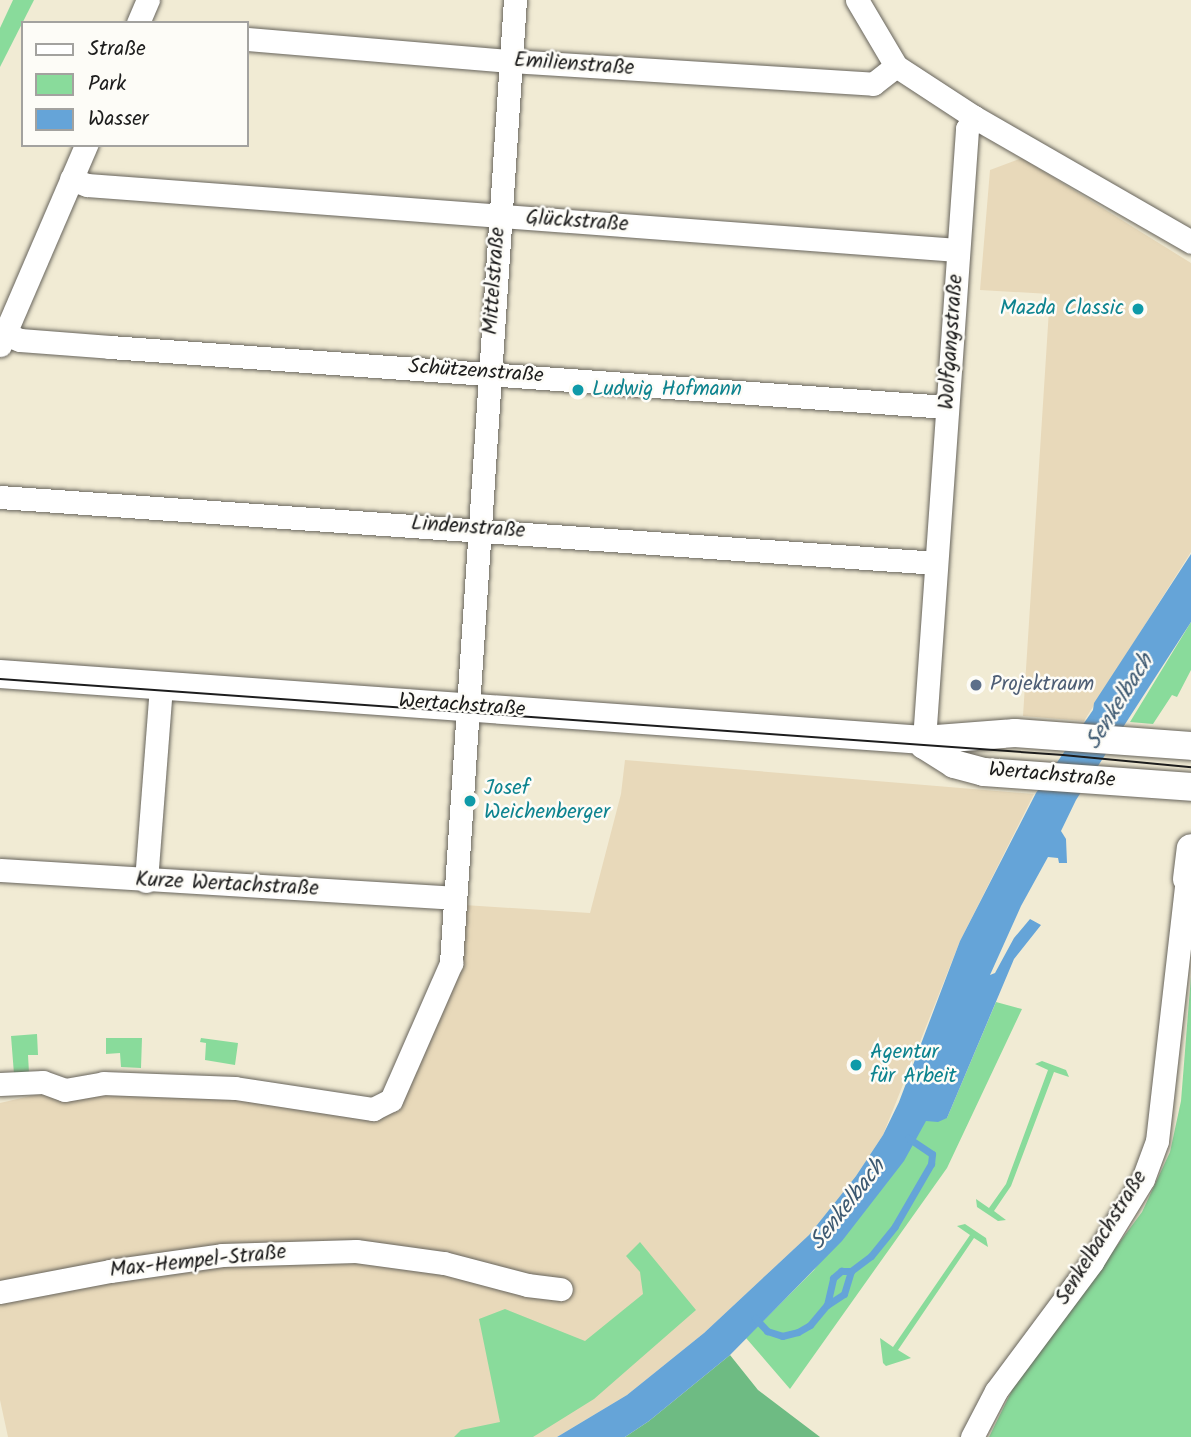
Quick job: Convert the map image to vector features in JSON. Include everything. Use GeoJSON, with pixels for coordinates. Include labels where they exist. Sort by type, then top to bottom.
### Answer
{"type":"FeatureCollection","features":[{"type":"Feature","properties":{"kind":"street"},"geometry":{"type":"LineString","coordinates":[[139,21],[148,0]]}},
{"type":"Feature","properties":{"kind":"street","name":"Mittelstraße"},"geometry":{"type":"LineString","coordinates":[[0,1084],[43,1082],[65,1090],[103,1083],[201,1085],[373,1109],[391,1100],[451,963],[488,373],[515,0]]}},
{"type":"Feature","properties":{"kind":"street"},"geometry":{"type":"LineString","coordinates":[[857,0],[895,66],[974,117],[1191,242]]}},
{"type":"Feature","properties":{"kind":"street","name":"Emilienstraße"},"geometry":{"type":"LineString","coordinates":[[248,39],[511,61],[873,84],[895,66]]}},
{"type":"Feature","properties":{"kind":"street","name":"Wolfgangstraße"},"geometry":{"type":"LineString","coordinates":[[924,740],[967,129],[974,117]]}},
{"type":"Feature","properties":{"kind":"street"},"geometry":{"type":"LineString","coordinates":[[3,340],[85,147]]}},
{"type":"Feature","properties":{"kind":"street","name":"Glückstraße"},"geometry":{"type":"LineString","coordinates":[[71,179],[87,185],[958,250]]}},
{"type":"Feature","properties":{"kind":"street","name":"Schützenstraße"},"geometry":{"type":"LineString","coordinates":[[3,340],[947,407]]}},
{"type":"Feature","properties":{"kind":"street","name":"Lindenstraße"},"geometry":{"type":"LineString","coordinates":[[0,497],[936,563]]}},
{"type":"Feature","properties":{"kind":"street","name":"Wertachstraße"},"geometry":{"type":"LineString","coordinates":[[0,674],[924,740],[995,733],[1075,736],[1191,746]]}},
{"type":"Feature","properties":{"kind":"street"},"geometry":{"type":"LineString","coordinates":[[146,881],[161,685]]}},
{"type":"Feature","properties":{"kind":"street","name":"Wertachstraße"},"geometry":{"type":"LineString","coordinates":[[924,740],[924,745],[954,764],[984,772],[1191,787]]}},
{"type":"Feature","properties":{"kind":"street","name":"Senkelbachstraße"},"geometry":{"type":"LineString","coordinates":[[972,1437],[996,1391],[1091,1262],[1143,1179],[1157,1141],[1191,849]]}},
{"type":"Feature","properties":{"kind":"street","name":"Kurze Wertachstraße"},"geometry":{"type":"LineString","coordinates":[[0,870],[454,898]]}},
{"type":"Feature","properties":{"kind":"street","name":"Max-Hempel-Straße"},"geometry":{"type":"LineString","coordinates":[[0,1292],[110,1271],[222,1255],[316,1251],[397,1254],[561,1289]]}},
{"type":"Feature","properties":{"kind":"shaded area"},"geometry":{"type":"Polygon","coordinates":[[[1022,158],[1191,263],[1191,552],[1084,721],[1023,716],[1050,294],[980,290],[990,170],[1022,158]]]}},
{"type":"Feature","properties":{"kind":"shaded area"},"geometry":{"type":"Polygon","coordinates":[[[625,760],[1034,794],[960,941],[883,1135],[856,1176],[809,1235],[704,1333],[627,1395],[557,1437],[8,1437],[0,1400],[0,1103],[56,1090],[383,1106],[464,905],[590,913],[621,794],[625,760]]]}},
{"type":"Feature","properties":{"kind":"green space"},"geometry":{"type":"Polygon","coordinates":[[[13,0],[34,0],[0,67],[0,28],[13,0]]]}},
{"type":"Feature","properties":{"kind":"green space"},"geometry":{"type":"Polygon","coordinates":[[[1191,622],[1191,670],[1177,697],[1172,695],[1153,724],[1130,722],[1191,622]]]}},
{"type":"Feature","properties":{"kind":"green space"},"geometry":{"type":"Polygon","coordinates":[[[1191,976],[1191,1437],[989,1437],[1017,1380],[1142,1212],[1170,1152],[1181,1101],[1191,976]]]}},
{"type":"Feature","properties":{"kind":"green space"},"geometry":{"type":"Polygon","coordinates":[[[996,1002],[1022,1009],[947,1168],[790,1389],[746,1338],[814,1270],[926,1120],[947,1118],[996,1002]]]}},
{"type":"Feature","properties":{"kind":"green space"},"geometry":{"type":"Polygon","coordinates":[[[37,1034],[38,1055],[28,1055],[29,1073],[14,1074],[11,1036],[37,1034]]]}},
{"type":"Feature","properties":{"kind":"green space"},"geometry":{"type":"Polygon","coordinates":[[[106,1038],[142,1038],[141,1068],[121,1067],[120,1053],[106,1054],[106,1038]]]}},
{"type":"Feature","properties":{"kind":"green space"},"geometry":{"type":"Polygon","coordinates":[[[201,1038],[238,1043],[235,1065],[205,1060],[206,1043],[200,1042],[201,1038]]]}},
{"type":"Feature","properties":{"kind":"green space"},"geometry":{"type":"Polygon","coordinates":[[[1042,1061],[1066,1070],[1069,1077],[1054,1072],[1011,1186],[994,1211],[1006,1220],[998,1221],[977,1207],[976,1199],[989,1208],[1006,1184],[1048,1070],[1035,1064],[1042,1061]]]}},
{"type":"Feature","properties":{"kind":"green space"},"geometry":{"type":"Polygon","coordinates":[[[965,1224],[986,1238],[988,1247],[974,1238],[898,1350],[911,1358],[886,1366],[883,1363],[880,1338],[893,1347],[970,1235],[957,1226],[965,1224]]]}},
{"type":"Feature","properties":{"kind":"green space"},"geometry":{"type":"Polygon","coordinates":[[[640,1242],[696,1310],[594,1399],[533,1437],[454,1437],[461,1430],[500,1422],[479,1319],[505,1309],[585,1341],[643,1294],[640,1272],[626,1256],[640,1242]]]}},
{"type":"Feature","properties":{"kind":"green space"},"geometry":{"type":"Polygon","coordinates":[[[730,1355],[758,1390],[820,1437],[625,1437],[649,1421],[730,1355]]]}},
{"type":"Feature","properties":{"kind":"water","name":"Senkelbach"},"geometry":{"type":"Polygon","coordinates":[[[1191,554],[1191,622],[1076,800],[1061,831],[1066,839],[1067,863],[1059,863],[1058,858],[1048,857],[1021,906],[990,975],[995,973],[1014,938],[1030,919],[1041,925],[1014,959],[947,1118],[938,1122],[926,1121],[904,1161],[842,1241],[730,1355],[649,1421],[625,1437],[557,1437],[627,1395],[704,1333],[809,1235],[856,1176],[883,1135],[899,1102],[960,941],[1036,793],[1093,710],[1094,703],[1191,554]]]}},
{"type":"Feature","properties":{"kind":"waterway"},"geometry":{"type":"LineString","coordinates":[[755,1318],[767,1331],[782,1336],[798,1332],[810,1325],[827,1305],[833,1278],[841,1271],[851,1271],[871,1256],[895,1226],[931,1164],[932,1154],[908,1138]]}},
{"type":"Feature","properties":{"kind":"waterway"},"geometry":{"type":"LineString","coordinates":[[827,1305],[844,1294],[851,1271]]}},
{"type":"Feature","properties":{"kind":"tram line"},"geometry":{"type":"LineString","coordinates":[[0,679],[1063,755],[1191,767]]}},
{"type":"Feature","properties":{"kind":"place","name":"Mazda Classic"},"geometry":{"type":"Point","coordinates":[1138,309]}},
{"type":"Feature","properties":{"kind":"place","name":"Ludwig Hofmann"},"geometry":{"type":"Point","coordinates":[578,390]}},
{"type":"Feature","properties":{"kind":"place","name":"Projektraum"},"geometry":{"type":"Point","coordinates":[976,685]}},
{"type":"Feature","properties":{"kind":"place","name":"Josef Weichenberger"},"geometry":{"type":"Point","coordinates":[470,801]}},
{"type":"Feature","properties":{"kind":"place","name":"Agentur für Arbeit"},"geometry":{"type":"Point","coordinates":[856,1065]}}]}
